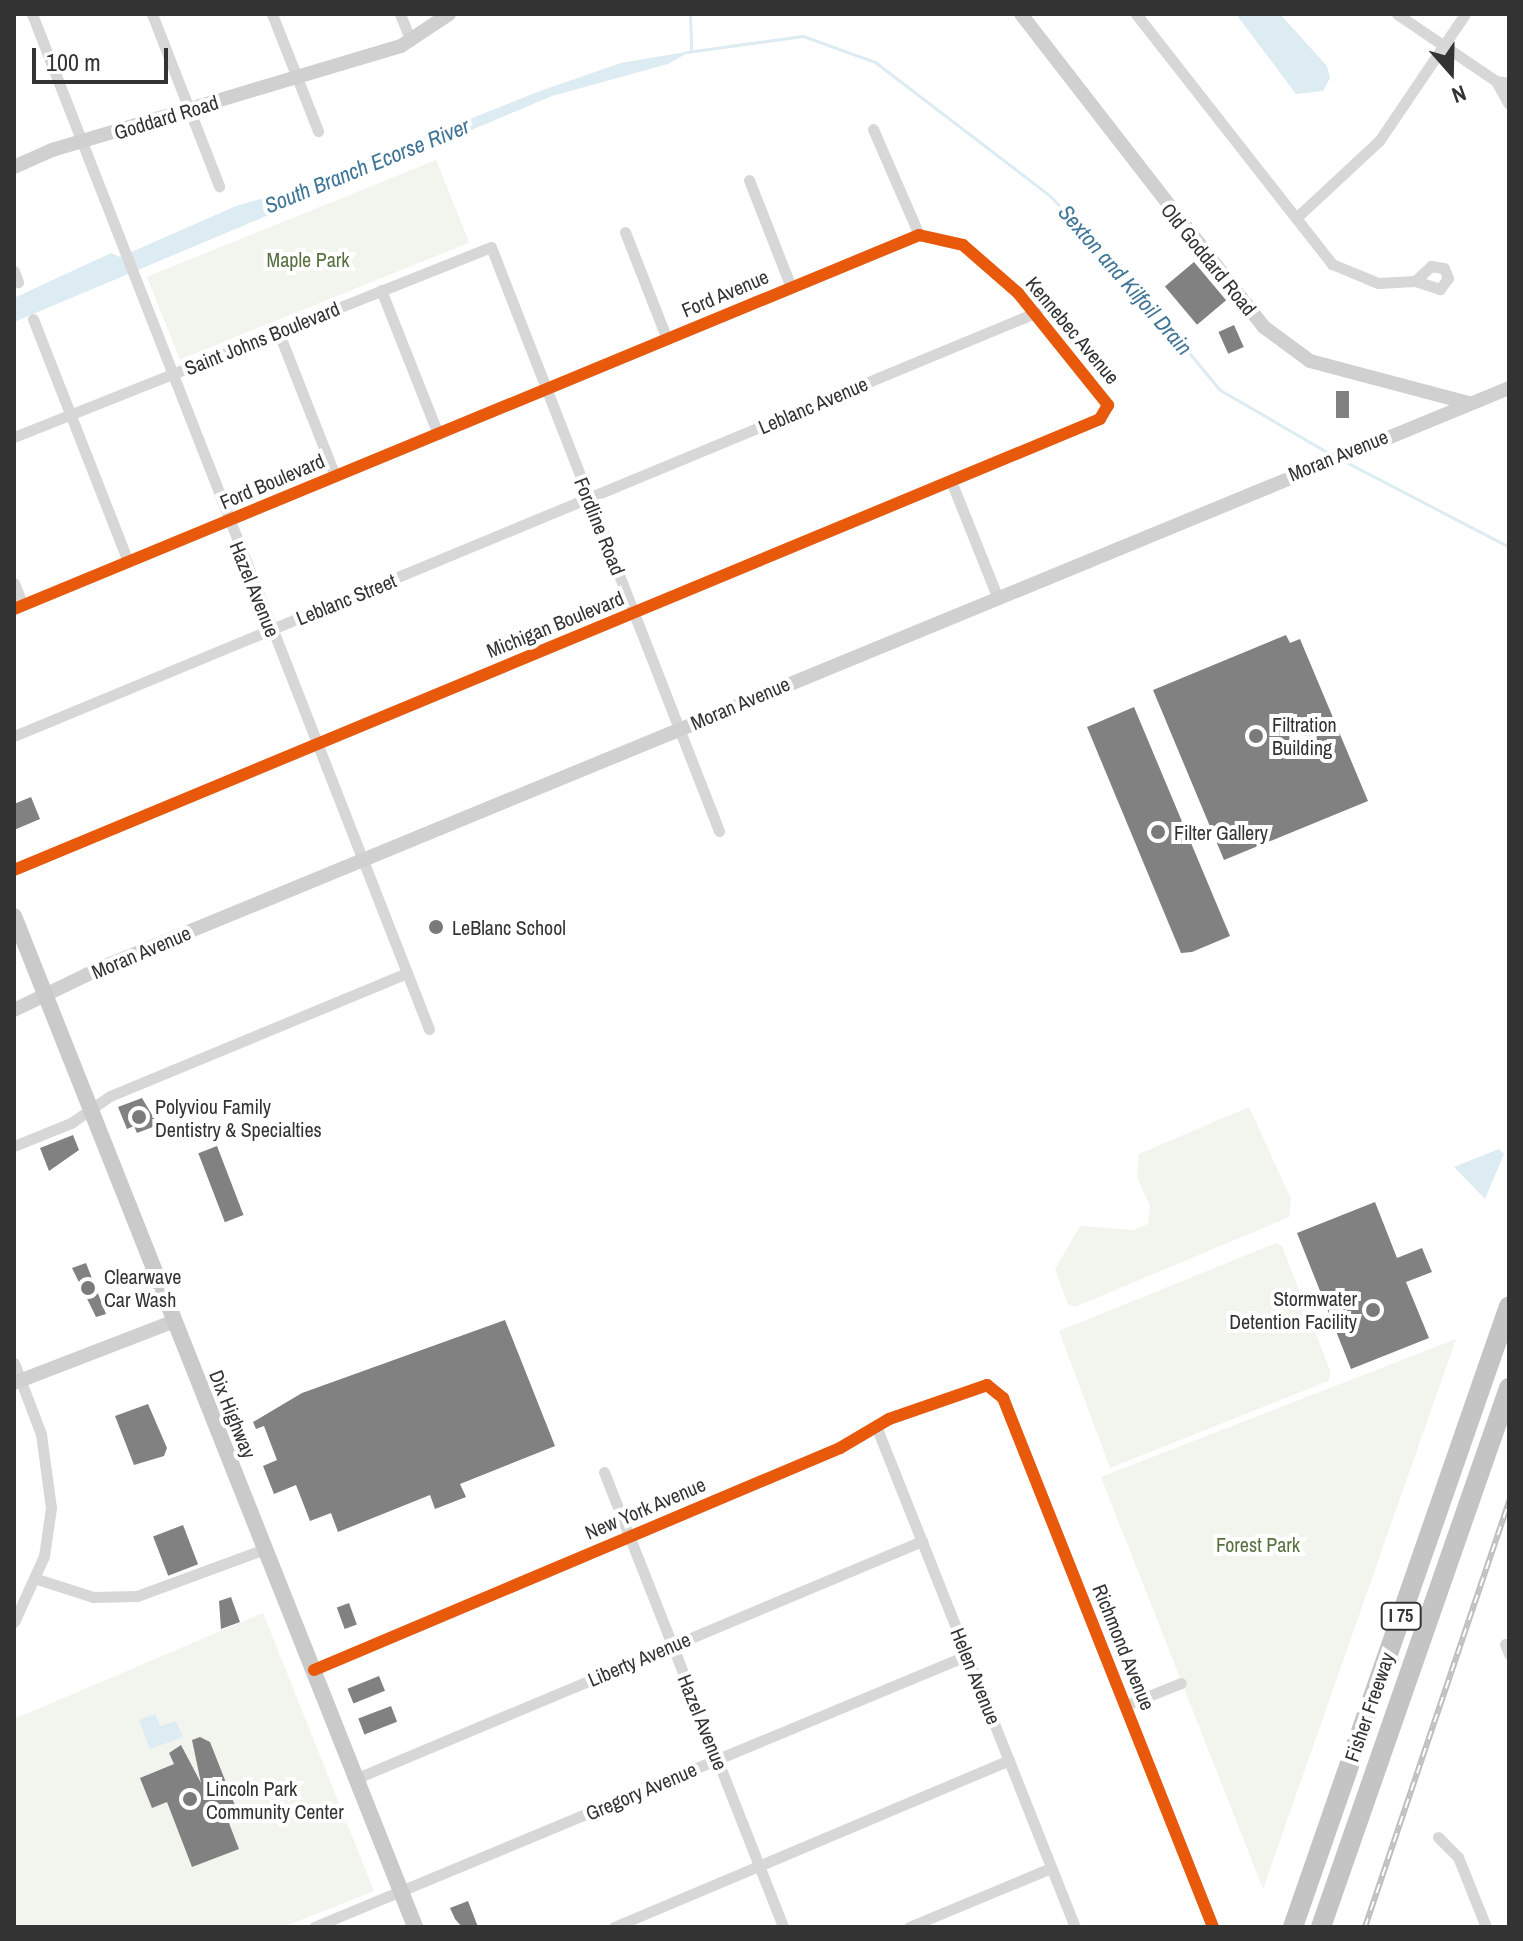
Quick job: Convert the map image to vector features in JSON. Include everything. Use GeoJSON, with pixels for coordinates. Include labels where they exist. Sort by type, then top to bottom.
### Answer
{"type":"FeatureCollection","features":[{"type":"Feature","properties":{"kind":"highway","name":"Fisher Freeway"},"geometry":{"type":"LineString","coordinates":[[1293,1927],[1509,1306]]}},
{"type":"Feature","properties":{"kind":"highway","name":"Fisher Freeway"},"geometry":{"type":"LineString","coordinates":[[1321,1927],[1509,1388]]}},
{"type":"Feature","properties":{"kind":"main road"},"geometry":{"type":"LineString","coordinates":[[411,41],[449,14]]}},
{"type":"Feature","properties":{"kind":"main road","name":"Old Goddard Road"},"geometry":{"type":"LineString","coordinates":[[1021,14],[1264,327],[1310,361],[1469,403]]}},
{"type":"Feature","properties":{"kind":"main road","name":"Goddard Road"},"geometry":{"type":"LineString","coordinates":[[14,167],[83,142],[411,41]]}},
{"type":"Feature","properties":{"kind":"main road"},"geometry":{"type":"LineString","coordinates":[[1469,403],[1509,388]]}},
{"type":"Feature","properties":{"kind":"main road","name":"Moran Avenue"},"geometry":{"type":"LineString","coordinates":[[14,1010],[98,969],[1469,403]]}},
{"type":"Feature","properties":{"kind":"main road","name":"Dix Highway"},"geometry":{"type":"LineString","coordinates":[[14,916],[415,1927]]}},
{"type":"Feature","properties":{"kind":"main road"},"geometry":{"type":"LineString","coordinates":[[17,1382],[175,1321]]}},
{"type":"Feature","properties":{"kind":"street","name":"Hazel Avenue"},"geometry":{"type":"LineString","coordinates":[[32,14],[175,373],[429,1029]]}},
{"type":"Feature","properties":{"kind":"street"},"geometry":{"type":"LineString","coordinates":[[152,14],[219,186]]}},
{"type":"Feature","properties":{"kind":"street"},"geometry":{"type":"LineString","coordinates":[[272,14],[318,131]]}},
{"type":"Feature","properties":{"kind":"street"},"geometry":{"type":"LineString","coordinates":[[400,14],[411,41]]}},
{"type":"Feature","properties":{"kind":"street"},"geometry":{"type":"LineString","coordinates":[[1136,14],[1296,218],[1343,271],[1378,283],[1415,281]]}},
{"type":"Feature","properties":{"kind":"street"},"geometry":{"type":"LineString","coordinates":[[1397,14],[1496,81],[1509,83]]}},
{"type":"Feature","properties":{"kind":"street"},"geometry":{"type":"LineString","coordinates":[[1296,218],[1379,141],[1465,14]]}},
{"type":"Feature","properties":{"kind":"street"},"geometry":{"type":"LineString","coordinates":[[1496,81],[1509,104]]}},
{"type":"Feature","properties":{"kind":"street"},"geometry":{"type":"LineString","coordinates":[[873,129],[919,235]]}},
{"type":"Feature","properties":{"kind":"street"},"geometry":{"type":"LineString","coordinates":[[749,180],[791,287]]}},
{"type":"Feature","properties":{"kind":"street"},"geometry":{"type":"LineString","coordinates":[[625,232],[667,339]]}},
{"type":"Feature","properties":{"kind":"street","name":"Ford Avenue"},"geometry":{"type":"LineString","coordinates":[[546,389],[919,235]]}},
{"type":"Feature","properties":{"kind":"street","name":"Kennebec Avenue"},"geometry":{"type":"LineString","coordinates":[[919,235],[963,245],[1037,312],[1106,398],[1108,410]]}},
{"type":"Feature","properties":{"kind":"street","name":"Saint Johns Boulevard"},"geometry":{"type":"LineString","coordinates":[[14,437],[491,247],[499,265]]}},
{"type":"Feature","properties":{"kind":"street","name":"Fordline Road"},"geometry":{"type":"LineString","coordinates":[[499,265],[719,831]]}},
{"type":"Feature","properties":{"kind":"street"},"geometry":{"type":"LineString","coordinates":[[381,290],[438,434]]}},
{"type":"Feature","properties":{"kind":"street","name":"Leblanc Avenue"},"geometry":{"type":"LineString","coordinates":[[589,499],[1037,312]]}},
{"type":"Feature","properties":{"kind":"street"},"geometry":{"type":"LineString","coordinates":[[33,319],[128,562]]}},
{"type":"Feature","properties":{"kind":"street"},"geometry":{"type":"LineString","coordinates":[[278,331],[335,476]]}},
{"type":"Feature","properties":{"kind":"street","name":"Ford Boulevard"},"geometry":{"type":"LineString","coordinates":[[18,607],[546,389]]}},
{"type":"Feature","properties":{"kind":"street","name":"Michigan Boulevard"},"geometry":{"type":"LineString","coordinates":[[14,870],[1100,419],[1108,410]]}},
{"type":"Feature","properties":{"kind":"street"},"geometry":{"type":"LineString","coordinates":[[951,481],[997,596]]}},
{"type":"Feature","properties":{"kind":"street","name":"Leblanc Street"},"geometry":{"type":"LineString","coordinates":[[14,736],[589,499]]}},
{"type":"Feature","properties":{"kind":"street"},"geometry":{"type":"LineString","coordinates":[[14,583],[18,607]]}},
{"type":"Feature","properties":{"kind":"street"},"geometry":{"type":"LineString","coordinates":[[14,1146],[92,1108],[407,973]]}},
{"type":"Feature","properties":{"kind":"street"},"geometry":{"type":"LineString","coordinates":[[14,1363],[17,1382],[41,1434],[51,1484],[49,1532],[37,1579],[14,1622]]}},
{"type":"Feature","properties":{"kind":"street","name":"New York Avenue"},"geometry":{"type":"LineString","coordinates":[[314,1670],[840,1448],[876,1426],[973,1386],[991,1386]]}},
{"type":"Feature","properties":{"kind":"street","name":"Richmond Avenue"},"geometry":{"type":"LineString","coordinates":[[991,1386],[1003,1398],[1213,1927]]}},
{"type":"Feature","properties":{"kind":"street","name":"Helen Avenue"},"geometry":{"type":"LineString","coordinates":[[876,1426],[1075,1927]]}},
{"type":"Feature","properties":{"kind":"street","name":"Hazel Avenue"},"geometry":{"type":"LineString","coordinates":[[604,1472],[783,1927]]}},
{"type":"Feature","properties":{"kind":"street","name":"Liberty Avenue"},"geometry":{"type":"LineString","coordinates":[[357,1778],[922,1541]]}},
{"type":"Feature","properties":{"kind":"street"},"geometry":{"type":"LineString","coordinates":[[37,1579],[93,1597],[137,1596],[265,1549]]}},
{"type":"Feature","properties":{"kind":"street","name":"Gregory Avenue"},"geometry":{"type":"LineString","coordinates":[[314,1927],[968,1655]]}},
{"type":"Feature","properties":{"kind":"street"},"geometry":{"type":"LineString","coordinates":[[1126,1705],[1181,1683]]}},
{"type":"Feature","properties":{"kind":"street"},"geometry":{"type":"LineString","coordinates":[[614,1927],[1009,1760]]}},
{"type":"Feature","properties":{"kind":"street"},"geometry":{"type":"LineString","coordinates":[[1438,1837],[1458,1857],[1486,1927]]}},
{"type":"Feature","properties":{"kind":"street"},"geometry":{"type":"LineString","coordinates":[[909,1927],[1051,1868]]}},
{"type":"Feature","properties":{"kind":"green space","name":"Maple Park"},"geometry":{"type":"Polygon","coordinates":[[[436,160],[469,243],[180,359],[147,277],[436,160]]]}},
{"type":"Feature","properties":{"kind":"green space"},"geometry":{"type":"Polygon","coordinates":[[[1249,1107],[1291,1199],[1289,1217],[1075,1307],[1068,1304],[1055,1269],[1080,1226],[1134,1230],[1148,1224],[1150,1206],[1137,1178],[1139,1154],[1249,1107]]]}},
{"type":"Feature","properties":{"kind":"green space"},"geometry":{"type":"Polygon","coordinates":[[[1276,1243],[1282,1246],[1331,1373],[1328,1381],[1110,1468],[1059,1331],[1276,1243]]]}},
{"type":"Feature","properties":{"kind":"green space","name":"Forest Park"},"geometry":{"type":"Polygon","coordinates":[[[1456,1339],[1263,1889],[1101,1477],[1456,1339]]]}},
{"type":"Feature","properties":{"kind":"green space"},"geometry":{"type":"Polygon","coordinates":[[[263,1613],[374,1891],[283,1927],[14,1927],[14,1719],[263,1613]]]}},
{"type":"Feature","properties":{"kind":"water"},"geometry":{"type":"Polygon","coordinates":[[[1236,14],[1280,14],[1327,66],[1330,78],[1323,91],[1296,94],[1236,14]]]}},
{"type":"Feature","properties":{"kind":"water"},"geometry":{"type":"Polygon","coordinates":[[[691,51],[668,64],[552,96],[14,322],[14,298],[111,253],[120,257],[236,206],[289,191],[540,91],[621,63],[691,51]]]}},
{"type":"Feature","properties":{"kind":"water"},"geometry":{"type":"Polygon","coordinates":[[[1499,1149],[1504,1154],[1485,1199],[1454,1167],[1499,1149]]]}},
{"type":"Feature","properties":{"kind":"water"},"geometry":{"type":"Polygon","coordinates":[[[155,1714],[160,1726],[176,1721],[183,1737],[150,1749],[139,1720],[155,1714]]]}},
{"type":"Feature","properties":{"kind":"building"},"geometry":{"type":"Polygon","coordinates":[[[1194,262],[1226,300],[1197,325],[1165,286],[1194,262]]]}},
{"type":"Feature","properties":{"kind":"building"},"geometry":{"type":"Polygon","coordinates":[[[1234,325],[1244,347],[1228,354],[1218,332],[1234,325]]]}},
{"type":"Feature","properties":{"kind":"building"},"geometry":{"type":"Polygon","coordinates":[[[1336,391],[1349,391],[1349,418],[1336,418],[1336,391]]]}},
{"type":"Feature","properties":{"kind":"building","name":"Filtration Building"},"geometry":{"type":"Polygon","coordinates":[[[1286,635],[1290,643],[1300,639],[1368,801],[1224,860],[1153,690],[1286,635]]]}},
{"type":"Feature","properties":{"kind":"building","name":"Filter Gallery"},"geometry":{"type":"Polygon","coordinates":[[[1134,707],[1230,936],[1192,952],[1181,953],[1087,727],[1134,707]]]}},
{"type":"Feature","properties":{"kind":"building"},"geometry":{"type":"Polygon","coordinates":[[[31,797],[40,819],[14,830],[14,804],[31,797]]]}},
{"type":"Feature","properties":{"kind":"building","name":"Polyviou Family Dentistry & Specialties"},"geometry":{"type":"Polygon","coordinates":[[[142,1098],[158,1125],[137,1133],[134,1126],[127,1129],[118,1107],[142,1098]]]}},
{"type":"Feature","properties":{"kind":"building"},"geometry":{"type":"Polygon","coordinates":[[[73,1135],[79,1150],[49,1171],[40,1148],[73,1135]]]}},
{"type":"Feature","properties":{"kind":"building"},"geometry":{"type":"Polygon","coordinates":[[[217,1146],[244,1215],[225,1222],[198,1153],[217,1146]]]}},
{"type":"Feature","properties":{"kind":"building","name":"Stormwater Detention Facility"},"geometry":{"type":"Polygon","coordinates":[[[1375,1202],[1397,1258],[1422,1248],[1432,1272],[1406,1282],[1429,1338],[1351,1369],[1297,1233],[1375,1202]]]}},
{"type":"Feature","properties":{"kind":"building","name":"Clearwave Car Wash"},"geometry":{"type":"Polygon","coordinates":[[[86,1263],[106,1314],[96,1317],[72,1268],[86,1263]]]}},
{"type":"Feature","properties":{"kind":"building"},"geometry":{"type":"Polygon","coordinates":[[[505,1320],[555,1446],[460,1484],[466,1497],[435,1509],[430,1495],[338,1532],[331,1513],[310,1521],[296,1485],[274,1494],[263,1466],[277,1460],[264,1426],[256,1429],[253,1422],[302,1393],[505,1320]]]}},
{"type":"Feature","properties":{"kind":"building"},"geometry":{"type":"Polygon","coordinates":[[[148,1404],[167,1448],[164,1456],[134,1465],[115,1416],[148,1404]]]}},
{"type":"Feature","properties":{"kind":"building"},"geometry":{"type":"Polygon","coordinates":[[[183,1525],[198,1564],[168,1576],[153,1536],[183,1525]]]}},
{"type":"Feature","properties":{"kind":"building"},"geometry":{"type":"Polygon","coordinates":[[[231,1597],[240,1622],[221,1629],[219,1601],[231,1597]]]}},
{"type":"Feature","properties":{"kind":"building"},"geometry":{"type":"Polygon","coordinates":[[[349,1603],[357,1625],[345,1629],[337,1607],[349,1603]]]}},
{"type":"Feature","properties":{"kind":"building"},"geometry":{"type":"Polygon","coordinates":[[[379,1676],[385,1691],[353,1704],[347,1689],[379,1676]]]}},
{"type":"Feature","properties":{"kind":"building"},"geometry":{"type":"Polygon","coordinates":[[[391,1706],[397,1722],[364,1734],[358,1719],[391,1706]]]}},
{"type":"Feature","properties":{"kind":"building","name":"Lincoln Park Community Center"},"geometry":{"type":"Polygon","coordinates":[[[200,1737],[210,1742],[236,1808],[227,1818],[239,1849],[192,1867],[167,1802],[152,1808],[140,1778],[174,1764],[169,1753],[181,1745],[201,1783],[192,1740],[200,1737]]]}},
{"type":"Feature","properties":{"kind":"building"},"geometry":{"type":"Polygon","coordinates":[[[468,1901],[478,1927],[462,1927],[450,1908],[468,1901]]]}},
{"type":"Feature","properties":{"kind":"waterway","name":"South Branch Ecorse River"},"geometry":{"type":"LineString","coordinates":[[690,14],[691,51]]}},
{"type":"Feature","properties":{"kind":"waterway","name":"Sexton and Kilfoil Drain"},"geometry":{"type":"LineString","coordinates":[[687,52],[803,36],[875,62],[1050,196],[1109,256],[1220,390],[1334,456]]}},
{"type":"Feature","properties":{"kind":"waterway","name":"Sexton and Kilfoil Drain"},"geometry":{"type":"LineString","coordinates":[[1344,461],[1509,547]]}},
{"type":"Feature","properties":{"kind":"railway"},"geometry":{"type":"LineString","coordinates":[[1365,1927],[1509,1501]]}},
{"type":"Feature","properties":{"kind":"cycle path"},"geometry":{"type":"LineString","coordinates":[[14,609],[919,235],[963,245],[1018,293],[1108,405],[1100,419],[14,870]]}},
{"type":"Feature","properties":{"kind":"cycle path"},"geometry":{"type":"LineString","coordinates":[[314,1670],[840,1448],[889,1419],[987,1385],[1003,1398],[1213,1927]]}},
{"type":"Feature","properties":{"kind":"place","name":"Filtration Building"},"geometry":{"type":"Point","coordinates":[1256,736]}},
{"type":"Feature","properties":{"kind":"place","name":"Filter Gallery"},"geometry":{"type":"Point","coordinates":[1158,832]}},
{"type":"Feature","properties":{"kind":"place","name":"LeBlanc School"},"geometry":{"type":"Point","coordinates":[436,927]}},
{"type":"Feature","properties":{"kind":"place","name":"Polyviou Family Dentistry & Specialties"},"geometry":{"type":"Point","coordinates":[139,1117]}},
{"type":"Feature","properties":{"kind":"place","name":"Clearwave Car Wash"},"geometry":{"type":"Point","coordinates":[88,1288]}},
{"type":"Feature","properties":{"kind":"place","name":"Stormwater Detention Facility"},"geometry":{"type":"Point","coordinates":[1373,1310]}},
{"type":"Feature","properties":{"kind":"place","name":"Lincoln Park Community Center"},"geometry":{"type":"Point","coordinates":[190,1799]}}]}
